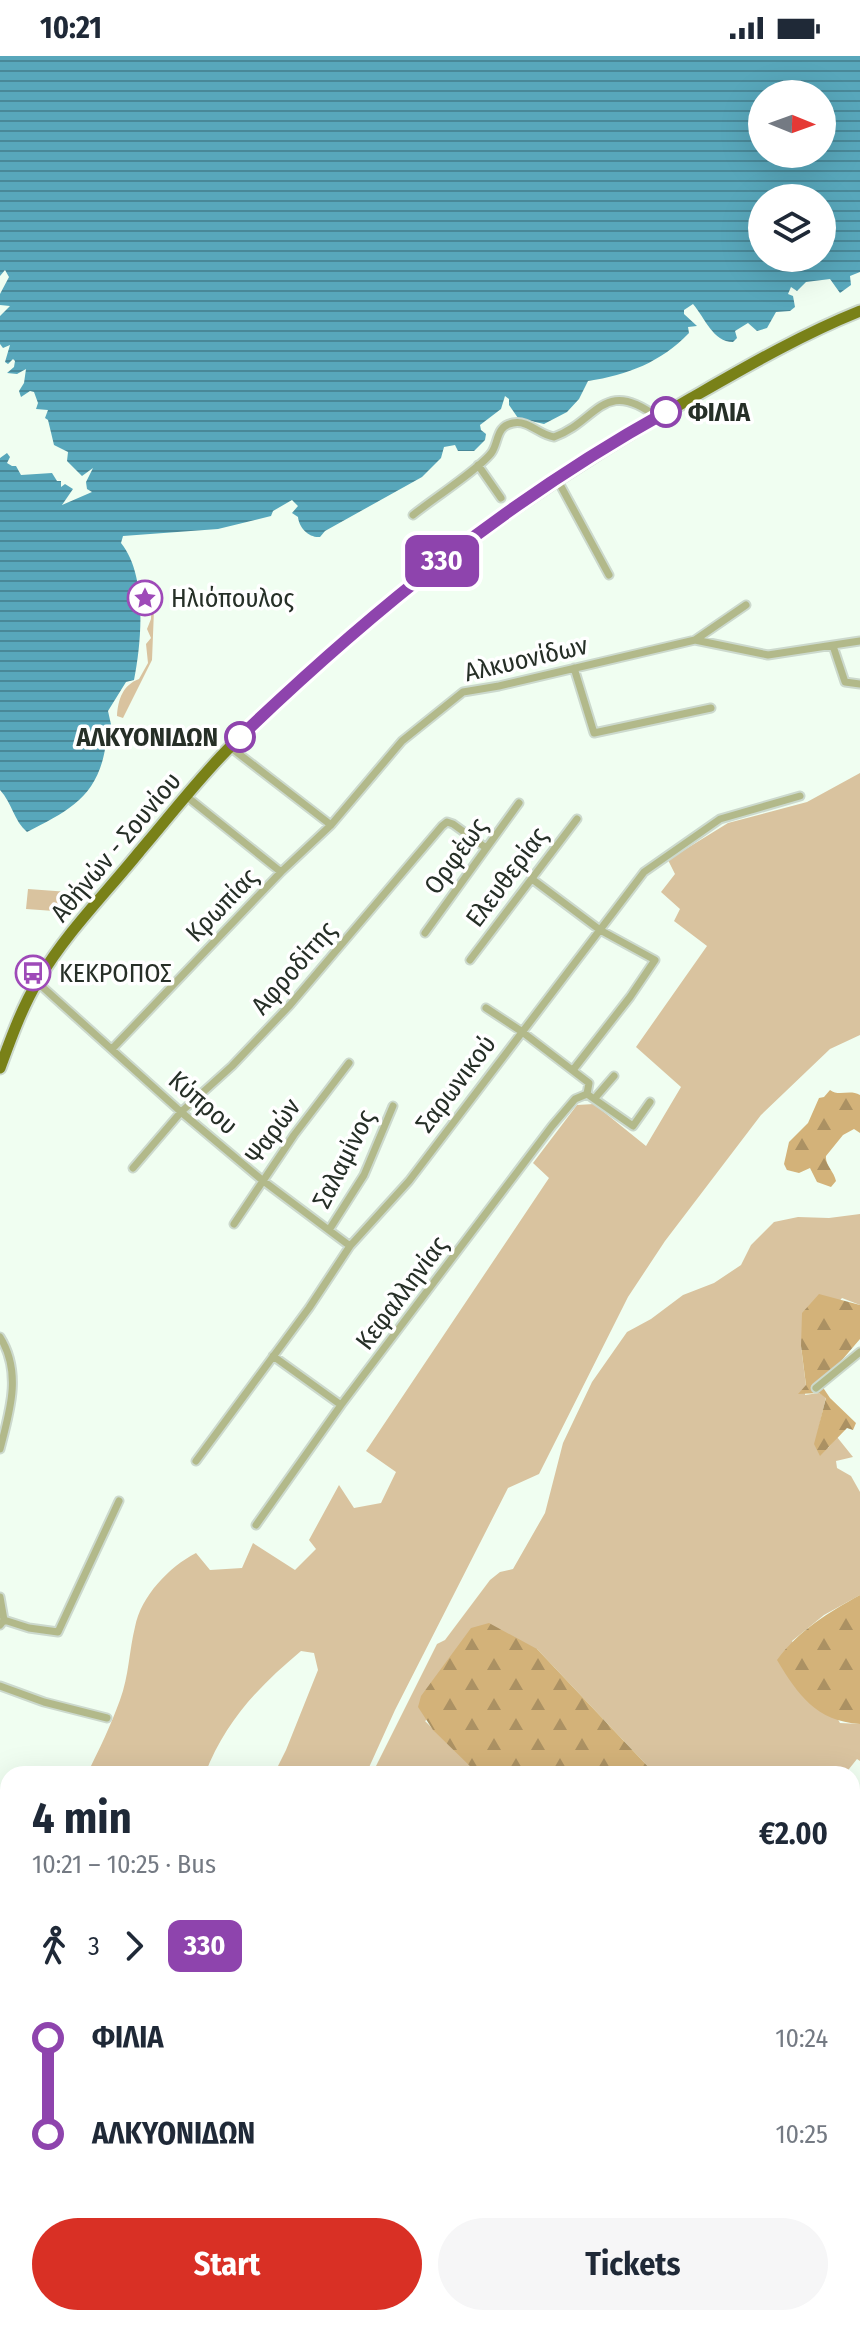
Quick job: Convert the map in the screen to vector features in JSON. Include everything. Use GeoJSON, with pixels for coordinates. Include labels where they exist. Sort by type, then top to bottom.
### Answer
{"type":"FeatureCollection","features":[{"type":"Feature","properties":{"kind":"main road","name":"Αθήνών - Σουνίου"},"geometry":{"type":"LineString","coordinates":[[0,1068],[27,1000],[61,948],[230,747],[349,636],[487,527],[557,479],[657,417],[776,350],[860,311]]}},
{"type":"Feature","properties":{"kind":"street"},"geometry":{"type":"LineString","coordinates":[[413,515],[490,454],[503,428],[512,423],[532,426],[544,435],[554,437],[600,405],[619,400],[640,405],[657,417]]}},
{"type":"Feature","properties":{"kind":"street"},"geometry":{"type":"LineString","coordinates":[[478,465],[501,498]]}},
{"type":"Feature","properties":{"kind":"street"},"geometry":{"type":"LineString","coordinates":[[557,479],[609,575]]}},
{"type":"Feature","properties":{"kind":"street"},"geometry":{"type":"LineString","coordinates":[[695,640],[746,605]]}},
{"type":"Feature","properties":{"kind":"street","name":"Αλκυονίδων"},"geometry":{"type":"LineString","coordinates":[[331,825],[402,741],[463,692],[695,640],[768,655],[860,641]]}},
{"type":"Feature","properties":{"kind":"street"},"geometry":{"type":"LineString","coordinates":[[833,646],[845,682],[860,684]]}},
{"type":"Feature","properties":{"kind":"street"},"geometry":{"type":"LineString","coordinates":[[574,668],[594,733],[711,708]]}},
{"type":"Feature","properties":{"kind":"street"},"geometry":{"type":"LineString","coordinates":[[230,747],[331,825]]}},
{"type":"Feature","properties":{"kind":"street"},"geometry":{"type":"LineString","coordinates":[[186,796],[281,872]]}},
{"type":"Feature","properties":{"kind":"street","name":"Σαρωνικού"},"geometry":{"type":"LineString","coordinates":[[196,1461],[350,1246],[409,1181],[633,884],[658,860],[720,819],[800,796]]}},
{"type":"Feature","properties":{"kind":"street","name":"Ορφέως"},"geometry":{"type":"LineString","coordinates":[[425,933],[519,803]]}},
{"type":"Feature","properties":{"kind":"street","name":"Ελευθερίας"},"geometry":{"type":"LineString","coordinates":[[470,960],[577,819]]}},
{"type":"Feature","properties":{"kind":"street","name":"Αφροδίτης"},"geometry":{"type":"LineString","coordinates":[[133,1168],[181,1112],[232,1066],[290,1005],[442,826],[447,822],[453,824],[486,848]]}},
{"type":"Feature","properties":{"kind":"street","name":"Κρωπίας"},"geometry":{"type":"LineString","coordinates":[[112,1049],[281,872],[331,825]]}},
{"type":"Feature","properties":{"kind":"street"},"geometry":{"type":"LineString","coordinates":[[532,879],[600,930],[655,960],[573,1070]]}},
{"type":"Feature","properties":{"kind":"street","name":"Κύπρου"},"geometry":{"type":"LineString","coordinates":[[37,982],[181,1112],[262,1180],[350,1246]]}},
{"type":"Feature","properties":{"kind":"street"},"geometry":{"type":"LineString","coordinates":[[486,1008],[573,1070],[589,1083],[587,1094],[633,1126],[650,1102]]}},
{"type":"Feature","properties":{"kind":"street","name":"Ψαρών"},"geometry":{"type":"LineString","coordinates":[[234,1224],[262,1180],[349,1063]]}},
{"type":"Feature","properties":{"kind":"street"},"geometry":{"type":"LineString","coordinates":[[595,1098],[614,1076]]}},
{"type":"Feature","properties":{"kind":"street","name":"Κεφαλληνίας"},"geometry":{"type":"LineString","coordinates":[[256,1525],[341,1405],[552,1126],[575,1099],[587,1094]]}},
{"type":"Feature","properties":{"kind":"street","name":"Σαλαμίνος"},"geometry":{"type":"LineString","coordinates":[[329,1230],[364,1175],[393,1106]]}},
{"type":"Feature","properties":{"kind":"street"},"geometry":{"type":"LineString","coordinates":[[0,1337],[9,1352],[13,1374],[10,1409],[0,1449]]}},
{"type":"Feature","properties":{"kind":"street"},"geometry":{"type":"LineString","coordinates":[[816,1388],[860,1352]]}},
{"type":"Feature","properties":{"kind":"street"},"geometry":{"type":"LineString","coordinates":[[273,1356],[341,1405]]}},
{"type":"Feature","properties":{"kind":"street"},"geometry":{"type":"LineString","coordinates":[[0,1597],[2,1623],[58,1632],[119,1501]]}},
{"type":"Feature","properties":{"kind":"street"},"geometry":{"type":"LineString","coordinates":[[0,1686],[44,1702],[107,1718]]}},
{"type":"Feature","properties":{"kind":"shaded area"},"geometry":{"type":"Polygon","coordinates":[[[155,585],[152,660],[123,718],[117,716],[122,693],[139,679],[148,663],[146,644],[151,638],[147,629],[151,619],[152,586],[155,585]]]}},
{"type":"Feature","properties":{"kind":"shaded area"},"geometry":{"type":"Polygon","coordinates":[[[860,773],[860,1035],[830,1049],[761,1115],[665,1241],[628,1297],[539,1474],[508,1488],[370,1766],[278,1766],[318,1670],[314,1653],[301,1651],[244,1706],[222,1738],[208,1766],[91,1766],[123,1691],[138,1615],[166,1574],[196,1553],[210,1570],[242,1568],[253,1543],[295,1570],[316,1549],[309,1540],[339,1485],[354,1508],[381,1503],[396,1472],[366,1451],[549,1178],[533,1163],[577,1105],[594,1104],[646,1146],[681,1087],[636,1047],[707,946],[674,921],[680,909],[661,892],[675,874],[668,860],[728,823],[807,802],[860,773]]]}},
{"type":"Feature","properties":{"kind":"shaded area"},"geometry":{"type":"Polygon","coordinates":[[[28,889],[69,892],[68,912],[26,909],[28,889]]]}},
{"type":"Feature","properties":{"kind":"shaded area"},"geometry":{"type":"Polygon","coordinates":[[[860,1214],[860,1305],[842,1298],[801,1346],[805,1395],[819,1393],[826,1397],[815,1444],[828,1448],[837,1437],[853,1457],[836,1461],[837,1468],[851,1476],[860,1492],[860,1595],[824,1615],[792,1641],[840,1723],[860,1724],[860,1761],[857,1759],[851,1766],[647,1766],[537,1649],[425,1721],[471,1766],[376,1766],[437,1644],[445,1640],[490,1580],[500,1572],[513,1569],[545,1513],[563,1443],[592,1382],[627,1332],[683,1295],[714,1283],[741,1265],[751,1245],[774,1222],[798,1217],[829,1218],[860,1214]]]}},
{"type":"Feature","properties":{"kind":"green space"},"geometry":{"type":"Polygon","coordinates":[[[830,1090],[860,1095],[860,1133],[854,1129],[843,1135],[826,1156],[836,1181],[831,1187],[817,1182],[810,1168],[799,1173],[787,1170],[784,1164],[789,1142],[808,1123],[819,1098],[830,1090]]]}},
{"type":"Feature","properties":{"kind":"green space"},"geometry":{"type":"Polygon","coordinates":[[[819,1294],[860,1305],[860,1339],[836,1367],[818,1380],[830,1398],[856,1423],[853,1430],[847,1428],[820,1456],[814,1444],[826,1398],[819,1393],[798,1394],[806,1385],[801,1346],[802,1313],[819,1294]]]}},
{"type":"Feature","properties":{"kind":"green space"},"geometry":{"type":"Polygon","coordinates":[[[860,1595],[860,1724],[831,1718],[820,1712],[801,1695],[777,1660],[804,1631],[860,1595]]]}},
{"type":"Feature","properties":{"kind":"green space"},"geometry":{"type":"Polygon","coordinates":[[[489,1623],[537,1649],[647,1766],[470,1766],[433,1730],[418,1707],[421,1696],[471,1628],[489,1623]]]}},
{"type":"Feature","properties":{"kind":"water"},"geometry":{"type":"Polygon","coordinates":[[[0,56],[860,56],[860,272],[850,276],[851,285],[840,293],[830,279],[806,282],[797,291],[791,287],[788,294],[793,296],[795,307],[790,311],[776,312],[767,328],[757,331],[748,323],[735,331],[737,338],[733,342],[715,334],[693,304],[684,310],[684,314],[697,326],[688,327],[689,333],[667,352],[630,371],[588,381],[579,399],[567,412],[544,424],[518,418],[505,396],[501,409],[480,425],[486,434],[485,440],[474,451],[458,451],[455,445],[444,447],[441,458],[422,477],[325,531],[320,537],[308,534],[302,528],[298,517],[292,513],[298,506],[292,500],[273,511],[271,516],[218,529],[123,536],[121,543],[129,556],[139,590],[139,646],[134,680],[126,682],[108,711],[114,738],[106,743],[97,776],[89,789],[69,808],[27,832],[0,790],[0,458],[7,453],[10,457],[7,463],[16,466],[21,475],[52,473],[57,481],[61,481],[61,487],[65,484],[73,489],[62,505],[92,492],[87,489],[86,482],[93,468],[82,476],[67,461],[68,452],[54,445],[45,418],[48,410],[36,409],[38,403],[34,392],[21,397],[19,391],[26,369],[17,374],[7,373],[14,367],[15,361],[5,362],[10,345],[3,348],[0,344],[0,316],[10,306],[0,305],[0,294],[9,277],[5,270],[0,276],[0,56]]]}},
{"type":"Feature","properties":{"kind":"bus line","name":"330"},"geometry":{"type":"LineString","coordinates":[[240,737],[349,636],[455,551],[591,457],[666,412]]}},
{"type":"Feature","properties":{"kind":"place","name":"ΦΙΛΙΑ"},"geometry":{"type":"Point","coordinates":[666,412]}},
{"type":"Feature","properties":{"kind":"place","name":"Ηλιόπουλος"},"geometry":{"type":"Point","coordinates":[145,598]}},
{"type":"Feature","properties":{"kind":"place","name":"ΑΛΚΥΟΝΙΔΩΝ"},"geometry":{"type":"Point","coordinates":[240,737]}},
{"type":"Feature","properties":{"kind":"place","name":"ΚΕΚΡΟΠΟΣ"},"geometry":{"type":"Point","coordinates":[33,973]}}]}
